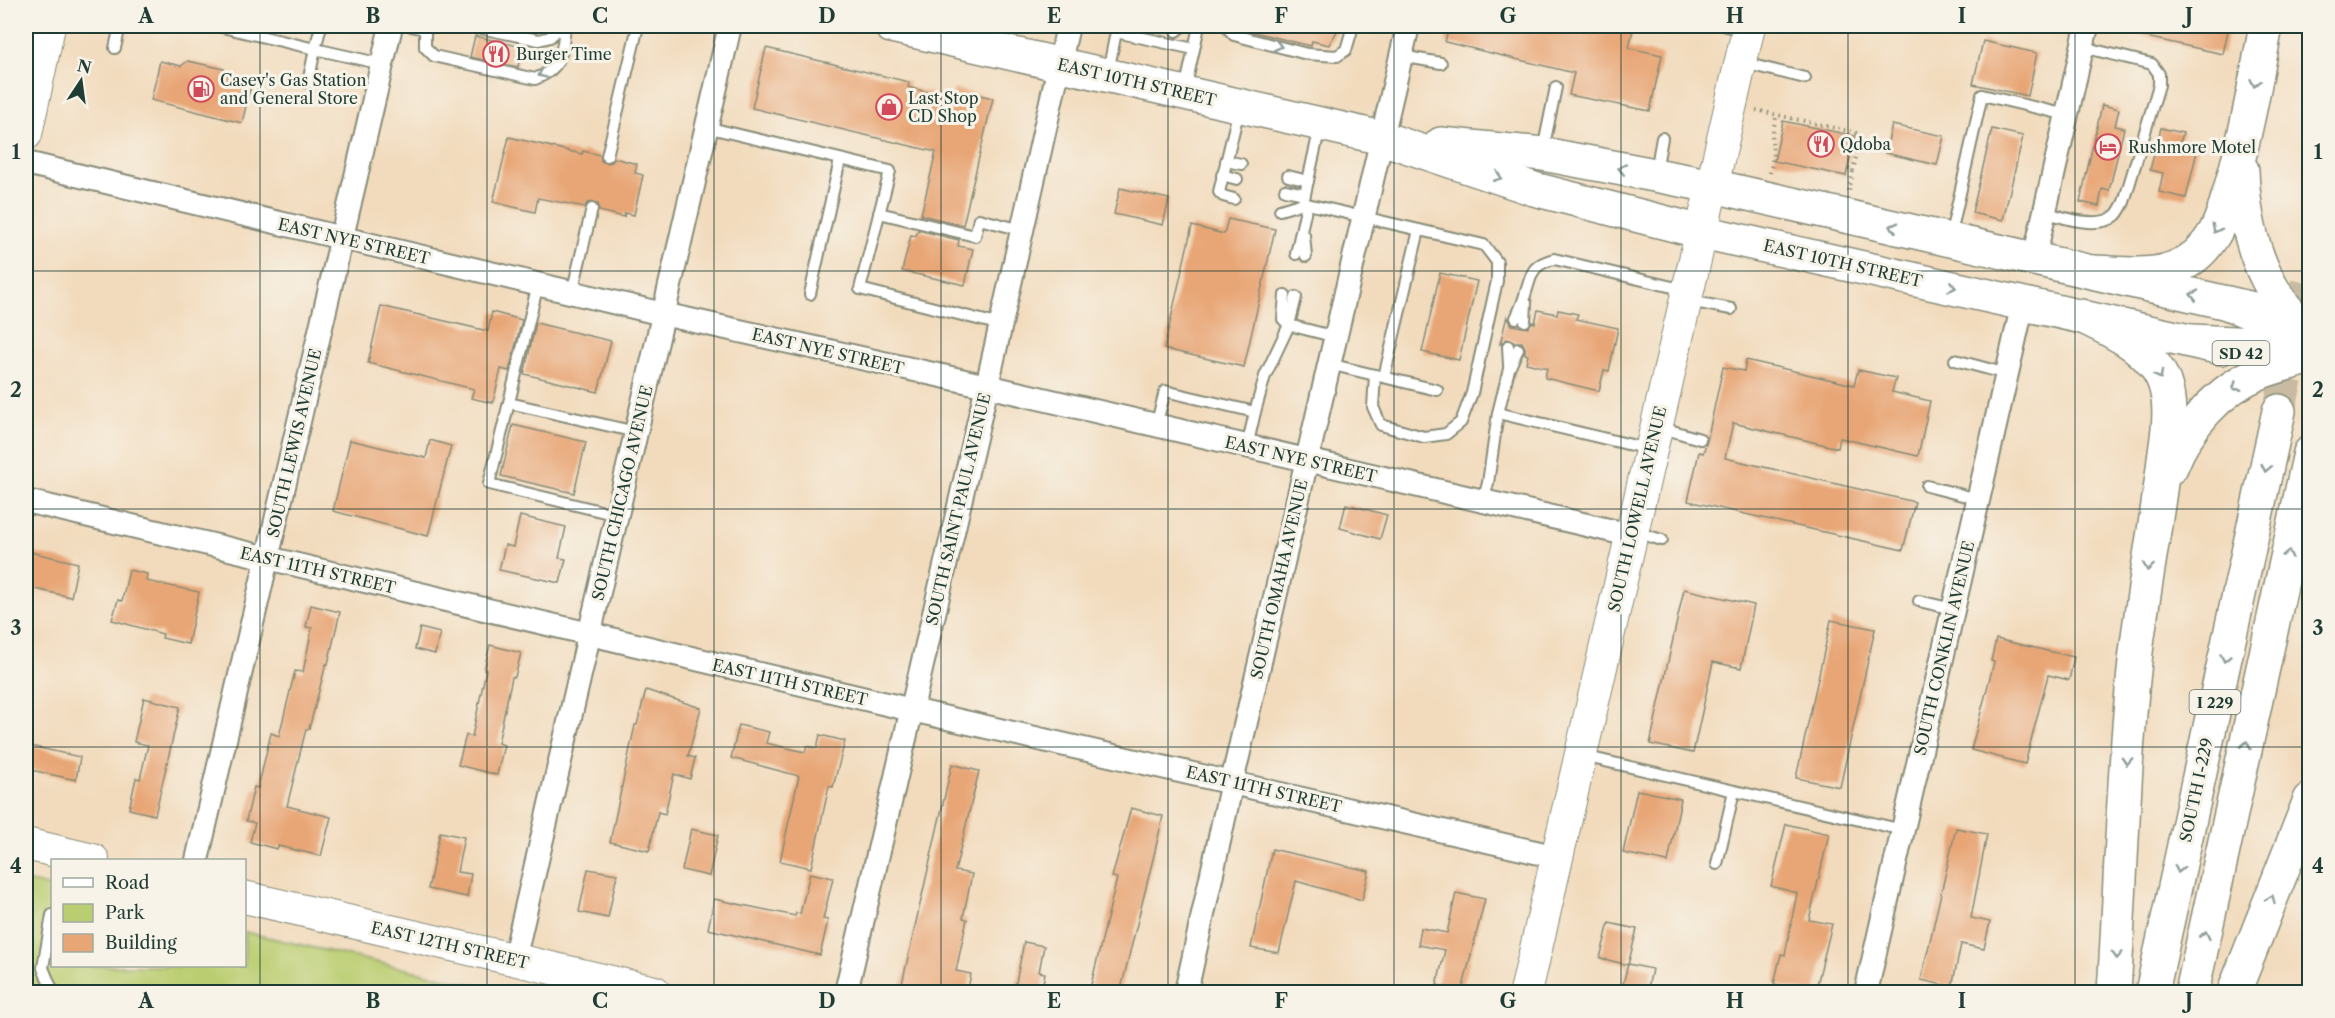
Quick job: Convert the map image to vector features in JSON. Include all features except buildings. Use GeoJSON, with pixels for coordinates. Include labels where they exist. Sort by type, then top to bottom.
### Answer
{"type":"FeatureCollection","features":[{"type":"Feature","properties":{"kind":"main road","name":"EAST 10TH STREET"},"geometry":{"type":"LineString","coordinates":[[891,26],[1382,138],[1534,189],[1702,232],[2192,341],[2304,344]]}},
{"type":"Feature","properties":{"kind":"main road"},"geometry":{"type":"LineString","coordinates":[[2095,272],[2156,272],[2175,268],[2191,260],[2215,233],[2241,153],[2266,26]]}},
{"type":"Feature","properties":{"kind":"main road","name":"EAST 10TH STREET"},"geometry":{"type":"LineString","coordinates":[[1382,138],[1543,154],[1713,186],[2227,303],[2304,344]]}},
{"type":"Feature","properties":{"kind":"main road"},"geometry":{"type":"LineString","coordinates":[[2159,498],[2179,447],[2206,410],[2240,383],[2260,373],[2304,344],[2264,272],[2254,248],[2243,197],[2241,153]]}},
{"type":"Feature","properties":{"kind":"main road"},"geometry":{"type":"LineString","coordinates":[[2080,316],[2101,326],[2148,357],[2164,384],[2168,404],[2168,430],[2135,662],[2128,740],[2114,993]]}},
{"type":"Feature","properties":{"kind":"main road","name":"SOUTH I-229"},"geometry":{"type":"LineString","coordinates":[[2152,993],[2279,411]]}},
{"type":"Feature","properties":{"kind":"main road","name":"I 229"},"geometry":{"type":"LineString","coordinates":[[2192,993],[2310,453]]}},
{"type":"Feature","properties":{"kind":"main road"},"geometry":{"type":"LineString","coordinates":[[2234,993],[2310,800]]}},
{"type":"Feature","properties":{"kind":"street"},"geometry":{"type":"LineString","coordinates":[[26,134],[49,26]]}},
{"type":"Feature","properties":{"kind":"street","name":"SOUTH LEWIS AVENUE"},"geometry":{"type":"LineString","coordinates":[[197,859],[391,26]]}},
{"type":"Feature","properties":{"kind":"street","name":"SOUTH CHICAGO AVENUE"},"geometry":{"type":"LineString","coordinates":[[514,960],[730,26]]}},
{"type":"Feature","properties":{"kind":"street","name":"SOUTH SAINT PAUL AVENUE"},"geometry":{"type":"LineString","coordinates":[[846,993],[1068,26]]}},
{"type":"Feature","properties":{"kind":"street","name":"SOUTH OMAHA AVENUE"},"geometry":{"type":"LineString","coordinates":[[1186,993],[1232,782],[1408,26]]}},
{"type":"Feature","properties":{"kind":"street","name":"SOUTH LOWELL AVENUE"},"geometry":{"type":"LineString","coordinates":[[1526,993],[1741,63],[1741,27]]}},
{"type":"Feature","properties":{"kind":"street"},"geometry":{"type":"LineString","coordinates":[[2034,259],[2085,36]]}},
{"type":"Feature","properties":{"kind":"street","name":"EAST NYE STREET"},"geometry":{"type":"LineString","coordinates":[[26,163],[663,314],[1631,533]]}},
{"type":"Feature","properties":{"kind":"street","name":"SOUTH CONKLIN AVENUE"},"geometry":{"type":"LineString","coordinates":[[1866,993],[2023,303]]}},
{"type":"Feature","properties":{"kind":"street","name":"EAST 11TH STREET"},"geometry":{"type":"LineString","coordinates":[[26,501],[589,635],[1557,857]]}},
{"type":"Feature","properties":{"kind":"street"},"geometry":{"type":"LineString","coordinates":[[26,844],[62,857],[78,859]]}},
{"type":"Feature","properties":{"kind":"street","name":"EAST 12TH STREET"},"geometry":{"type":"LineString","coordinates":[[246,897],[650,992]]}},
{"type":"Feature","properties":{"kind":"lane"},"geometry":{"type":"LineString","coordinates":[[115,48],[120,26]]}},
{"type":"Feature","properties":{"kind":"lane"},"geometry":{"type":"LineString","coordinates":[[218,26],[268,33],[315,49],[382,64]]}},
{"type":"Feature","properties":{"kind":"lane"},"geometry":{"type":"LineString","coordinates":[[308,83],[321,26]]}},
{"type":"Feature","properties":{"kind":"lane"},"geometry":{"type":"LineString","coordinates":[[411,26],[430,27],[425,47],[434,56],[535,79],[549,73],[560,61],[563,26]]}},
{"type":"Feature","properties":{"kind":"lane"},"geometry":{"type":"LineString","coordinates":[[470,26],[539,40],[550,37],[563,26]]}},
{"type":"Feature","properties":{"kind":"lane"},"geometry":{"type":"LineString","coordinates":[[607,156],[638,26]]}},
{"type":"Feature","properties":{"kind":"lane"},"geometry":{"type":"LineString","coordinates":[[1185,93],[1199,26]]}},
{"type":"Feature","properties":{"kind":"lane"},"geometry":{"type":"LineString","coordinates":[[1226,26],[1234,35],[1308,54],[1337,56],[1346,50],[1353,26]]}},
{"type":"Feature","properties":{"kind":"lane"},"geometry":{"type":"LineString","coordinates":[[1107,75],[1116,32],[1194,50]]}},
{"type":"Feature","properties":{"kind":"lane"},"geometry":{"type":"LineString","coordinates":[[2045,212],[2070,220],[2103,222],[2117,215],[2124,202],[2159,86],[2158,74],[2152,64],[2085,36]]}},
{"type":"Feature","properties":{"kind":"lane"},"geometry":{"type":"LineString","coordinates":[[1401,56],[1441,63]]}},
{"type":"Feature","properties":{"kind":"lane"},"geometry":{"type":"LineString","coordinates":[[1741,63],[1805,78]]}},
{"type":"Feature","properties":{"kind":"lane"},"geometry":{"type":"LineString","coordinates":[[1543,154],[1556,87]]}},
{"type":"Feature","properties":{"kind":"lane"},"geometry":{"type":"LineString","coordinates":[[1950,240],[1982,95],[2067,115]]}},
{"type":"Feature","properties":{"kind":"lane"},"geometry":{"type":"LineString","coordinates":[[1234,199],[1223,196],[1219,192],[1239,106]]}},
{"type":"Feature","properties":{"kind":"lane"},"geometry":{"type":"LineString","coordinates":[[1301,255],[1305,200],[1321,124]]}},
{"type":"Feature","properties":{"kind":"lane"},"geometry":{"type":"LineString","coordinates":[[706,127],[890,171],[860,289],[1001,325]]}},
{"type":"Feature","properties":{"kind":"lane"},"geometry":{"type":"LineString","coordinates":[[1656,175],[1662,138]]}},
{"type":"Feature","properties":{"kind":"lane"},"geometry":{"type":"LineString","coordinates":[[810,294],[840,160]]}},
{"type":"Feature","properties":{"kind":"lane"},"geometry":{"type":"LineString","coordinates":[[1226,161],[1240,164]]}},
{"type":"Feature","properties":{"kind":"lane"},"geometry":{"type":"LineString","coordinates":[[1222,175],[1237,178]]}},
{"type":"Feature","properties":{"kind":"lane"},"geometry":{"type":"LineString","coordinates":[[1288,176],[1308,181]]}},
{"type":"Feature","properties":{"kind":"lane"},"geometry":{"type":"LineString","coordinates":[[1285,190],[1305,200],[1364,218],[1419,230],[1484,245],[1497,262],[1497,281],[1472,393],[1461,422],[1446,434],[1424,437],[1381,425],[1373,407],[1419,230]]}},
{"type":"Feature","properties":{"kind":"lane"},"geometry":{"type":"LineString","coordinates":[[1280,210],[1305,200]]}},
{"type":"Feature","properties":{"kind":"lane"},"geometry":{"type":"LineString","coordinates":[[572,293],[592,209]]}},
{"type":"Feature","properties":{"kind":"lane"},"geometry":{"type":"LineString","coordinates":[[879,213],[975,236],[979,219],[1022,230]]}},
{"type":"Feature","properties":{"kind":"lane"},"geometry":{"type":"LineString","coordinates":[[1520,320],[1530,275],[1541,262],[1554,259],[1731,309]]}},
{"type":"Feature","properties":{"kind":"lane"},"geometry":{"type":"LineString","coordinates":[[538,284],[489,484],[617,515]]}},
{"type":"Feature","properties":{"kind":"lane"},"geometry":{"type":"LineString","coordinates":[[1291,296],[1283,319],[1289,325],[1336,337]]}},
{"type":"Feature","properties":{"kind":"lane"},"geometry":{"type":"LineString","coordinates":[[1247,447],[1265,376],[1289,325]]}},
{"type":"Feature","properties":{"kind":"lane"},"geometry":{"type":"LineString","coordinates":[[1483,501],[1488,483],[1498,413],[1513,347]]}},
{"type":"Feature","properties":{"kind":"lane"},"geometry":{"type":"LineString","coordinates":[[1955,360],[2007,374]]}},
{"type":"Feature","properties":{"kind":"lane"},"geometry":{"type":"LineString","coordinates":[[1329,364],[1437,390]]}},
{"type":"Feature","properties":{"kind":"lane"},"geometry":{"type":"LineString","coordinates":[[1156,426],[1165,391],[1255,412]]}},
{"type":"Feature","properties":{"kind":"lane"},"geometry":{"type":"LineString","coordinates":[[509,403],[636,432]]}},
{"type":"Feature","properties":{"kind":"lane"},"geometry":{"type":"LineString","coordinates":[[1498,413],[1653,438],[1700,439]]}},
{"type":"Feature","properties":{"kind":"lane"},"geometry":{"type":"LineString","coordinates":[[1927,486],[1978,499]]}},
{"type":"Feature","properties":{"kind":"lane"},"geometry":{"type":"LineString","coordinates":[[1631,533],[1662,540]]}},
{"type":"Feature","properties":{"kind":"lane"},"geometry":{"type":"LineString","coordinates":[[1920,601],[1953,609]]}},
{"type":"Feature","properties":{"kind":"lane"},"geometry":{"type":"LineString","coordinates":[[1580,756],[1903,830]]}},
{"type":"Feature","properties":{"kind":"lane"},"geometry":{"type":"LineString","coordinates":[[1717,864],[1734,791]]}},
{"type":"Feature","properties":{"kind":"lane"},"geometry":{"type":"LineString","coordinates":[[51,921],[43,969],[54,993]]}},
{"type":"Feature","properties":{"kind":"path"},"geometry":{"type":"LineString","coordinates":[[1756,110],[1861,134],[1848,195]]}},
{"type":"Feature","properties":{"kind":"path"},"geometry":{"type":"LineString","coordinates":[[1768,178],[1773,157],[1772,134],[1777,114]]}},
{"type":"Feature","properties":{"kind":"path"},"geometry":{"type":"LineString","coordinates":[[1848,169],[1854,171]]}},
{"type":"Feature","properties":{"kind":"green space"},"geometry":{"type":"Polygon","coordinates":[[[26,881],[51,887],[51,967],[246,967],[246,932],[506,992],[26,992],[26,881]]]}},
{"type":"Feature","properties":{"kind":"tunnel"},"geometry":{"type":"LineString","coordinates":[[2279,411],[2310,272]]}},
{"type":"Feature","properties":{"kind":"place","name":"Burger Time"},"geometry":{"type":"Point","coordinates":[496,54]}},
{"type":"Feature","properties":{"kind":"place","name":"Casey's Gas Station and General Store"},"geometry":{"type":"Point","coordinates":[201,89]}},
{"type":"Feature","properties":{"kind":"place","name":"Last Stop CD Shop"},"geometry":{"type":"Point","coordinates":[889,107]}},
{"type":"Feature","properties":{"kind":"place","name":"Qdoba"},"geometry":{"type":"Point","coordinates":[1821,144]}},
{"type":"Feature","properties":{"kind":"place","name":"Rushmore Motel"},"geometry":{"type":"Point","coordinates":[2108,147]}}]}
